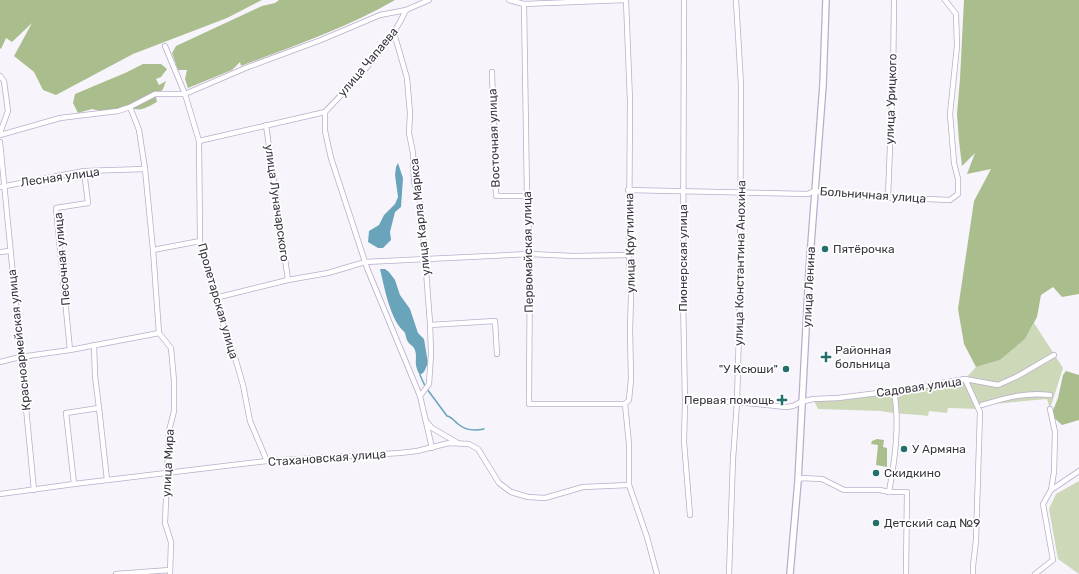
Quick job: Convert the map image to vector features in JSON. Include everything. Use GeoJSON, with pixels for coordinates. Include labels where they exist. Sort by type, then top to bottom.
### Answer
{"type":"FeatureCollection","features":[{"type":"Feature","properties":{"kind":"main road","name":"улица Ленина"},"geometry":{"type":"LineString","coordinates":[[790,574],[798,480],[814,191],[824,85],[826,0]]}},
{"type":"Feature","properties":{"kind":"street"},"geometry":{"type":"LineString","coordinates":[[0,134],[60,118],[118,111],[130,107],[155,94],[185,94],[248,67],[321,40],[380,15],[406,10],[428,0]]}},
{"type":"Feature","properties":{"kind":"street"},"geometry":{"type":"LineString","coordinates":[[508,0],[524,4],[626,0]]}},
{"type":"Feature","properties":{"kind":"street","name":"улица Крутилина"},"geometry":{"type":"LineString","coordinates":[[626,0],[630,101],[628,190],[631,296],[631,379],[629,400],[625,404],[629,444],[629,485]]}},
{"type":"Feature","properties":{"kind":"street","name":"Пионерская улица"},"geometry":{"type":"LineString","coordinates":[[684,0],[684,442],[690,515]]}},
{"type":"Feature","properties":{"kind":"street","name":"улица Константина Анохина"},"geometry":{"type":"LineString","coordinates":[[729,574],[733,459],[737,402],[740,295],[741,85],[736,0]]}},
{"type":"Feature","properties":{"kind":"street","name":"улица Урицкого"},"geometry":{"type":"LineString","coordinates":[[888,198],[894,85],[894,0]]}},
{"type":"Feature","properties":{"kind":"street","name":"Больничная улица"},"geometry":{"type":"LineString","coordinates":[[628,190],[808,194],[814,191],[853,196],[950,200],[958,194],[958,179],[954,163],[950,114],[957,46],[956,14],[945,0]]}},
{"type":"Feature","properties":{"kind":"street","name":"Первомайская улица"},"geometry":{"type":"LineString","coordinates":[[524,4],[527,196],[530,254],[529,404],[625,404]]}},
{"type":"Feature","properties":{"kind":"street","name":"улица Чапаева"},"geometry":{"type":"LineString","coordinates":[[325,112],[364,70],[394,33],[400,25],[406,10]]}},
{"type":"Feature","properties":{"kind":"street","name":"улица Карла Маркса"},"geometry":{"type":"LineString","coordinates":[[394,33],[407,78],[410,113],[409,133],[413,153],[414,182],[421,206],[430,325],[432,354],[429,384],[420,396]]}},
{"type":"Feature","properties":{"kind":"street","name":"Пролетарская улица"},"geometry":{"type":"LineString","coordinates":[[165,46],[185,94],[199,141],[200,241],[220,316],[232,347],[243,385],[250,421],[267,461]]}},
{"type":"Feature","properties":{"kind":"street","name":"Восточная улица"},"geometry":{"type":"LineString","coordinates":[[492,72],[496,196],[527,196]]}},
{"type":"Feature","properties":{"kind":"street"},"geometry":{"type":"LineString","coordinates":[[0,76],[4,81],[8,111],[0,134]]}},
{"type":"Feature","properties":{"kind":"street"},"geometry":{"type":"LineString","coordinates":[[0,362],[20,357],[70,350],[159,333],[145,169],[139,130],[130,107]]}},
{"type":"Feature","properties":{"kind":"street"},"geometry":{"type":"LineString","coordinates":[[199,141],[325,112],[325,131],[331,158],[365,262],[420,396],[432,448]]}},
{"type":"Feature","properties":{"kind":"street","name":"улица Луначарского"},"geometry":{"type":"LineString","coordinates":[[266,125],[288,280]]}},
{"type":"Feature","properties":{"kind":"street","name":"Красноармейская улица"},"geometry":{"type":"LineString","coordinates":[[0,142],[2,186],[34,490]]}},
{"type":"Feature","properties":{"kind":"street","name":"Лесная улица"},"geometry":{"type":"LineString","coordinates":[[2,186],[84,171],[145,169]]}},
{"type":"Feature","properties":{"kind":"street","name":"Песочная улица"},"geometry":{"type":"LineString","coordinates":[[70,350],[56,208],[88,203],[84,171]]}},
{"type":"Feature","properties":{"kind":"street"},"geometry":{"type":"LineString","coordinates":[[153,250],[200,241]]}},
{"type":"Feature","properties":{"kind":"street"},"geometry":{"type":"LineString","coordinates":[[0,252],[10,251]]}},
{"type":"Feature","properties":{"kind":"street"},"geometry":{"type":"LineString","coordinates":[[216,298],[288,280],[328,273],[365,262],[530,254],[629,256]]}},
{"type":"Feature","properties":{"kind":"street"},"geometry":{"type":"LineString","coordinates":[[430,325],[495,321],[497,354]]}},
{"type":"Feature","properties":{"kind":"street","name":"улица Мира"},"geometry":{"type":"LineString","coordinates":[[159,333],[171,348],[174,381],[174,411],[169,431],[165,523],[170,542],[170,572]]}},
{"type":"Feature","properties":{"kind":"street"},"geometry":{"type":"LineString","coordinates":[[94,345],[98,408],[107,480]]}},
{"type":"Feature","properties":{"kind":"street","name":"Садовая улица"},"geometry":{"type":"LineString","coordinates":[[685,402],[737,402],[786,407],[794,406],[813,399],[838,398],[894,391],[965,379],[998,385],[1054,356]]}},
{"type":"Feature","properties":{"kind":"street"},"geometry":{"type":"LineString","coordinates":[[965,379],[980,412],[976,540],[973,574]]}},
{"type":"Feature","properties":{"kind":"street"},"geometry":{"type":"LineString","coordinates":[[889,492],[896,440],[897,406],[894,391]]}},
{"type":"Feature","properties":{"kind":"street"},"geometry":{"type":"LineString","coordinates":[[982,405],[1015,395],[1050,395]]}},
{"type":"Feature","properties":{"kind":"street"},"geometry":{"type":"LineString","coordinates":[[74,484],[66,413],[98,408]]}},
{"type":"Feature","properties":{"kind":"street"},"geometry":{"type":"LineString","coordinates":[[1035,574],[1053,560],[1043,504],[1051,490],[1054,472],[1055,432],[1050,409]]}},
{"type":"Feature","properties":{"kind":"street"},"geometry":{"type":"LineString","coordinates":[[426,421],[432,428],[459,444]]}},
{"type":"Feature","properties":{"kind":"street","name":"Стахановская улица"},"geometry":{"type":"LineString","coordinates":[[0,494],[267,461],[400,453],[432,448],[449,443],[469,444],[478,449],[499,484],[511,492],[523,496],[545,498],[583,487],[629,485]]}},
{"type":"Feature","properties":{"kind":"street"},"geometry":{"type":"LineString","coordinates":[[1051,490],[1079,470]]}},
{"type":"Feature","properties":{"kind":"street"},"geometry":{"type":"LineString","coordinates":[[798,480],[801,478],[822,479],[844,490],[907,492],[906,574]]}},
{"type":"Feature","properties":{"kind":"street"},"geometry":{"type":"LineString","coordinates":[[629,485],[648,537],[658,574]]}},
{"type":"Feature","properties":{"kind":"street"},"geometry":{"type":"LineString","coordinates":[[116,574],[170,572]]}},
{"type":"Feature","properties":{"kind":"green space"},"geometry":{"type":"Polygon","coordinates":[[[0,0],[262,0],[227,18],[133,54],[56,95],[43,90],[34,72],[14,56],[32,23],[12,42],[6,38],[1,49],[0,48],[0,0]]]}},
{"type":"Feature","properties":{"kind":"green space"},"geometry":{"type":"Polygon","coordinates":[[[279,0],[395,0],[339,28],[241,66],[240,62],[232,70],[188,88],[185,79],[187,70],[178,70],[172,53],[176,46],[262,6],[275,3],[279,0]]]}},
{"type":"Feature","properties":{"kind":"green space"},"geometry":{"type":"Polygon","coordinates":[[[964,0],[1079,0],[1079,294],[1062,297],[1053,287],[1041,295],[1037,317],[1025,339],[1000,360],[976,367],[964,344],[958,309],[974,201],[991,169],[967,174],[975,153],[962,166],[957,114],[964,0]]]}},
{"type":"Feature","properties":{"kind":"green space"},"geometry":{"type":"Polygon","coordinates":[[[143,64],[161,64],[167,69],[161,77],[156,79],[159,85],[166,81],[163,89],[156,97],[157,102],[140,109],[130,107],[105,112],[92,109],[78,113],[73,103],[75,94],[143,64]]]}},
{"type":"Feature","properties":{"kind":"green space"},"geometry":{"type":"Polygon","coordinates":[[[1034,323],[1063,368],[1050,409],[1047,399],[982,405],[980,409],[948,408],[947,413],[929,411],[928,416],[881,411],[818,409],[813,399],[838,398],[965,379],[976,367],[1000,360],[1025,339],[1034,323]]]}},
{"type":"Feature","properties":{"kind":"green space"},"geometry":{"type":"Polygon","coordinates":[[[1066,371],[1079,375],[1079,420],[1062,425],[1051,415],[1058,398],[1063,375],[1066,371]]]}},
{"type":"Feature","properties":{"kind":"green space"},"geometry":{"type":"Polygon","coordinates":[[[877,439],[884,440],[883,447],[887,448],[887,467],[876,465],[878,445],[871,444],[872,441],[877,439]]]}},
{"type":"Feature","properties":{"kind":"green space"},"geometry":{"type":"Polygon","coordinates":[[[1079,481],[1079,574],[1058,559],[1049,509],[1056,494],[1079,481]]]}},
{"type":"Feature","properties":{"kind":"water"},"geometry":{"type":"Polygon","coordinates":[[[398,163],[403,178],[401,207],[395,212],[390,232],[391,240],[383,248],[378,248],[368,242],[369,231],[379,225],[384,215],[395,204],[398,197],[395,175],[398,163]]]}},
{"type":"Feature","properties":{"kind":"water"},"geometry":{"type":"Polygon","coordinates":[[[380,269],[385,269],[395,280],[400,295],[410,309],[418,333],[424,339],[428,363],[424,372],[420,375],[416,367],[416,355],[414,348],[406,339],[405,333],[399,327],[392,314],[380,269]]]}},
{"type":"Feature","properties":{"kind":"waterway"},"geometry":{"type":"LineString","coordinates":[[420,375],[425,386]]}},
{"type":"Feature","properties":{"kind":"waterway"},"geometry":{"type":"LineString","coordinates":[[427,389],[447,416],[452,418],[461,426],[470,430],[484,429]]}},
{"type":"Feature","properties":{"kind":"place","name":"Пятёрочка"},"geometry":{"type":"Point","coordinates":[825,249]}},
{"type":"Feature","properties":{"kind":"place","name":"Районная больница"},"geometry":{"type":"Point","coordinates":[826,357]}},
{"type":"Feature","properties":{"kind":"place","name":"\"У Ксюши\""},"geometry":{"type":"Point","coordinates":[786,369]}},
{"type":"Feature","properties":{"kind":"place","name":"Первая помощь"},"geometry":{"type":"Point","coordinates":[782,400]}},
{"type":"Feature","properties":{"kind":"place","name":"У Армяна"},"geometry":{"type":"Point","coordinates":[904,449]}},
{"type":"Feature","properties":{"kind":"place","name":"Скидкино"},"geometry":{"type":"Point","coordinates":[876,473]}},
{"type":"Feature","properties":{"kind":"place","name":"Детский сад №9"},"geometry":{"type":"Point","coordinates":[876,523]}}]}
